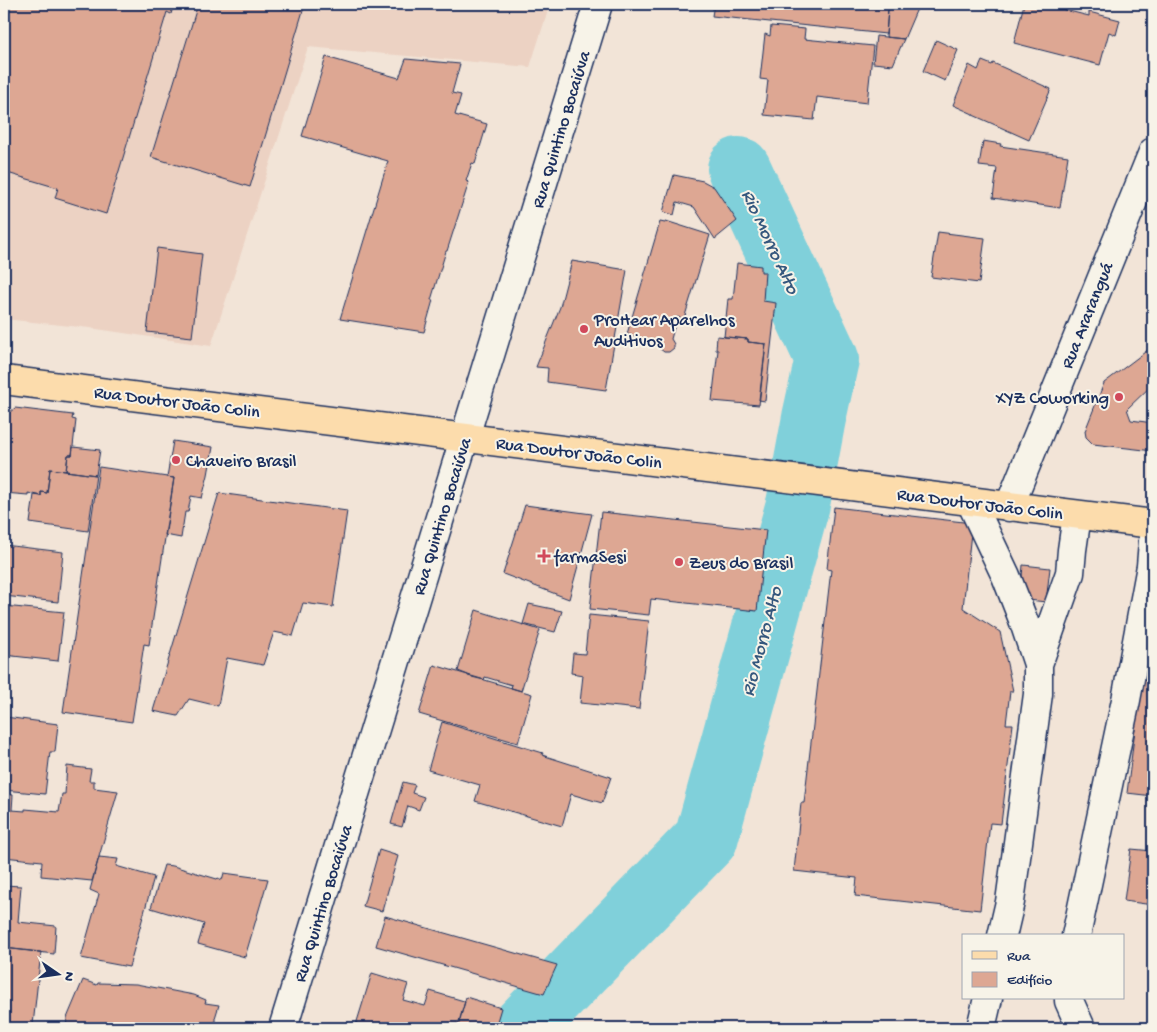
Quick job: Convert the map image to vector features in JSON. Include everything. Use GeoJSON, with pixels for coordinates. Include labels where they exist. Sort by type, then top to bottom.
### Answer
{"type":"FeatureCollection","features":[{"type":"Feature","properties":{"kind":"main road","name":"Rua Doutor João Colin"},"geometry":{"type":"LineString","coordinates":[[4,380],[1153,524]]}},
{"type":"Feature","properties":{"kind":"street","name":"Rua Quintino Bocaiúva"},"geometry":{"type":"LineString","coordinates":[[283,1028],[598,4]]}},
{"type":"Feature","properties":{"kind":"street","name":"Rua Araranguá"},"geometry":{"type":"LineString","coordinates":[[1009,506],[1153,152]]}},
{"type":"Feature","properties":{"kind":"street"},"geometry":{"type":"LineString","coordinates":[[971,502],[1006,576],[1038,664]]}},
{"type":"Feature","properties":{"kind":"street"},"geometry":{"type":"LineString","coordinates":[[1002,934],[1010,902],[1037,703],[1038,664],[1070,573],[1077,515]]}},
{"type":"Feature","properties":{"kind":"street"},"geometry":{"type":"LineString","coordinates":[[1076,934],[1128,690],[1151,566],[1153,541]]}},
{"type":"Feature","properties":{"kind":"street"},"geometry":{"type":"LineString","coordinates":[[981,1028],[988,1000]]}},
{"type":"Feature","properties":{"kind":"street"},"geometry":{"type":"LineString","coordinates":[[1069,1000],[1081,1028]]}},
{"type":"Feature","properties":{"kind":"shaded area"},"geometry":{"type":"Polygon","coordinates":[[[4,4],[550,4],[530,67],[308,47],[211,346],[90,328],[4,319],[4,4]]]}},
{"type":"Feature","properties":{"kind":"building"},"geometry":{"type":"Polygon","coordinates":[[[4,4],[174,4],[171,14],[167,12],[106,214],[55,198],[58,188],[4,172],[4,4]]]}},
{"type":"Feature","properties":{"kind":"building"},"geometry":{"type":"Polygon","coordinates":[[[198,4],[305,4],[250,187],[151,157],[198,4]]]}},
{"type":"Feature","properties":{"kind":"building"},"geometry":{"type":"Polygon","coordinates":[[[714,4],[890,4],[890,9],[888,9],[886,34],[712,16],[714,4]]]}},
{"type":"Feature","properties":{"kind":"building"},"geometry":{"type":"Polygon","coordinates":[[[890,4],[919,4],[904,39],[886,37],[890,4]]]}},
{"type":"Feature","properties":{"kind":"building"},"geometry":{"type":"Polygon","coordinates":[[[1024,4],[1041,4],[1089,16],[1089,12],[1120,20],[1116,35],[1109,32],[1100,65],[1014,43],[1024,4]]]}},
{"type":"Feature","properties":{"kind":"building"},"geometry":{"type":"Polygon","coordinates":[[[771,26],[805,29],[804,39],[873,46],[867,103],[817,97],[814,120],[764,115],[768,80],[760,79],[765,34],[770,36],[771,26]]]}},
{"type":"Feature","properties":{"kind":"building"},"geometry":{"type":"Polygon","coordinates":[[[876,36],[904,39],[893,65],[873,63],[876,36]]]}},
{"type":"Feature","properties":{"kind":"building"},"geometry":{"type":"Polygon","coordinates":[[[936,40],[958,50],[945,81],[923,71],[936,40]]]}},
{"type":"Feature","properties":{"kind":"building"},"geometry":{"type":"Polygon","coordinates":[[[326,57],[399,78],[406,59],[460,64],[452,93],[461,95],[455,115],[487,124],[475,164],[472,163],[466,181],[469,182],[431,300],[433,300],[424,332],[340,319],[388,161],[302,136],[326,57]]]}},
{"type":"Feature","properties":{"kind":"building"},"geometry":{"type":"Polygon","coordinates":[[[982,61],[992,65],[993,63],[1051,89],[1029,140],[953,105],[969,65],[978,70],[982,61]]]}},
{"type":"Feature","properties":{"kind":"building"},"geometry":{"type":"Polygon","coordinates":[[[983,141],[1001,144],[1000,146],[1068,156],[1060,208],[993,198],[997,168],[979,166],[983,141]]]}},
{"type":"Feature","properties":{"kind":"building"},"geometry":{"type":"Polygon","coordinates":[[[674,175],[703,181],[714,187],[737,221],[715,239],[694,207],[677,202],[674,215],[663,212],[674,175]]]}},
{"type":"Feature","properties":{"kind":"building"},"geometry":{"type":"Polygon","coordinates":[[[666,221],[710,235],[684,319],[677,317],[671,339],[674,348],[669,352],[664,352],[659,348],[659,343],[627,334],[660,222],[665,223],[666,221]]]}},
{"type":"Feature","properties":{"kind":"building"},"geometry":{"type":"Polygon","coordinates":[[[938,232],[985,238],[979,283],[931,277],[938,232]]]}},
{"type":"Feature","properties":{"kind":"building"},"geometry":{"type":"Polygon","coordinates":[[[157,248],[202,254],[192,337],[147,332],[157,248]]]}},
{"type":"Feature","properties":{"kind":"building","name":"ProHear Aparelhos Auditivos"},"geometry":{"type":"Polygon","coordinates":[[[572,261],[627,270],[606,390],[547,382],[548,368],[536,367],[560,307],[572,261]]]}},
{"type":"Feature","properties":{"kind":"building"},"geometry":{"type":"Polygon","coordinates":[[[737,263],[761,266],[761,272],[765,272],[763,301],[776,303],[765,401],[759,400],[766,344],[748,342],[748,339],[724,337],[728,299],[733,299],[737,263]]]}},
{"type":"Feature","properties":{"kind":"building"},"geometry":{"type":"Polygon","coordinates":[[[717,336],[748,339],[748,342],[766,344],[759,405],[712,401],[718,350],[716,350],[717,336]]]}},
{"type":"Feature","properties":{"kind":"building","name":"XYZ Coworking"},"geometry":{"type":"Polygon","coordinates":[[[1153,346],[1153,384],[1127,409],[1131,420],[1153,423],[1153,451],[1093,444],[1086,437],[1085,431],[1104,383],[1153,346]]]}},
{"type":"Feature","properties":{"kind":"building"},"geometry":{"type":"Polygon","coordinates":[[[15,408],[73,415],[72,419],[76,420],[72,455],[68,455],[66,471],[50,469],[47,493],[41,492],[41,496],[28,493],[28,495],[4,493],[4,417],[15,408]]]}},
{"type":"Feature","properties":{"kind":"building"},"geometry":{"type":"Polygon","coordinates":[[[173,441],[213,447],[202,498],[191,496],[188,512],[185,512],[181,538],[165,535],[174,478],[167,477],[173,441]]]}},
{"type":"Feature","properties":{"kind":"building"},"geometry":{"type":"Polygon","coordinates":[[[73,447],[100,450],[96,475],[66,471],[68,455],[72,455],[73,447]]]}},
{"type":"Feature","properties":{"kind":"building"},"geometry":{"type":"Polygon","coordinates":[[[99,467],[174,478],[149,645],[144,644],[132,722],[63,712],[99,467]]]}},
{"type":"Feature","properties":{"kind":"building"},"geometry":{"type":"Polygon","coordinates":[[[50,469],[96,475],[88,531],[30,523],[34,495],[41,496],[41,492],[47,493],[50,469]]]}},
{"type":"Feature","properties":{"kind":"building"},"geometry":{"type":"Polygon","coordinates":[[[219,493],[347,511],[333,607],[303,603],[293,636],[274,632],[263,665],[227,658],[218,706],[189,699],[178,716],[153,711],[219,493]]]}},
{"type":"Feature","properties":{"kind":"building","name":"farmaSesi"},"geometry":{"type":"Polygon","coordinates":[[[525,505],[592,514],[569,599],[503,574],[525,505]]]}},
{"type":"Feature","properties":{"kind":"building"},"geometry":{"type":"Polygon","coordinates":[[[834,507],[972,523],[963,608],[1000,632],[1013,691],[1010,691],[1006,724],[1013,724],[1001,824],[990,823],[980,910],[855,896],[857,878],[794,871],[801,803],[804,803],[831,570],[827,569],[834,507]]]}},
{"type":"Feature","properties":{"kind":"building","name":"Zeus do Brasil"},"geometry":{"type":"Polygon","coordinates":[[[601,512],[766,530],[757,611],[651,599],[649,615],[590,609],[601,512]]]}},
{"type":"Feature","properties":{"kind":"building"},"geometry":{"type":"Polygon","coordinates":[[[4,545],[63,552],[58,602],[4,596],[4,545]]]}},
{"type":"Feature","properties":{"kind":"building"},"geometry":{"type":"Polygon","coordinates":[[[1023,565],[1050,568],[1046,602],[1020,599],[1023,565]]]}},
{"type":"Feature","properties":{"kind":"building"},"geometry":{"type":"Polygon","coordinates":[[[529,604],[562,611],[555,632],[523,624],[529,604]]]}},
{"type":"Feature","properties":{"kind":"building"},"geometry":{"type":"Polygon","coordinates":[[[4,606],[64,612],[58,661],[4,655],[4,606]]]}},
{"type":"Feature","properties":{"kind":"building"},"geometry":{"type":"Polygon","coordinates":[[[476,610],[540,630],[521,691],[511,688],[512,685],[485,677],[484,680],[468,676],[458,671],[476,610]]]}},
{"type":"Feature","properties":{"kind":"building"},"geometry":{"type":"Polygon","coordinates":[[[589,615],[649,621],[639,709],[580,703],[583,675],[571,673],[573,653],[585,654],[589,615]]]}},
{"type":"Feature","properties":{"kind":"building"},"geometry":{"type":"Polygon","coordinates":[[[1147,633],[1153,634],[1153,796],[1127,793],[1147,633]]]}},
{"type":"Feature","properties":{"kind":"building"},"geometry":{"type":"Polygon","coordinates":[[[434,665],[532,694],[518,743],[419,714],[434,665]]]}},
{"type":"Feature","properties":{"kind":"building"},"geometry":{"type":"Polygon","coordinates":[[[5,717],[58,724],[55,752],[50,752],[45,794],[4,790],[5,717]]]}},
{"type":"Feature","properties":{"kind":"building"},"geometry":{"type":"Polygon","coordinates":[[[442,722],[543,753],[542,755],[611,777],[602,803],[571,794],[562,826],[475,801],[480,785],[428,770],[442,722]]]}},
{"type":"Feature","properties":{"kind":"building"},"geometry":{"type":"Polygon","coordinates":[[[67,766],[91,769],[89,781],[94,781],[94,788],[118,791],[92,881],[41,876],[42,861],[4,857],[4,794],[13,795],[12,810],[25,811],[25,809],[59,812],[62,794],[65,794],[67,766]]]}},
{"type":"Feature","properties":{"kind":"building"},"geometry":{"type":"Polygon","coordinates":[[[403,782],[415,785],[412,793],[424,797],[419,810],[408,806],[402,827],[391,824],[403,782]]]}},
{"type":"Feature","properties":{"kind":"building"},"geometry":{"type":"Polygon","coordinates":[[[1131,849],[1153,851],[1153,905],[1124,901],[1131,849]]]}},
{"type":"Feature","properties":{"kind":"building"},"geometry":{"type":"Polygon","coordinates":[[[379,850],[398,856],[382,911],[363,906],[379,850]]]}},
{"type":"Feature","properties":{"kind":"building"},"geometry":{"type":"Polygon","coordinates":[[[99,857],[118,859],[116,866],[154,877],[129,967],[81,958],[99,894],[90,890],[99,857]]]}},
{"type":"Feature","properties":{"kind":"building"},"geometry":{"type":"Polygon","coordinates":[[[164,865],[222,880],[224,873],[268,879],[245,957],[198,944],[204,924],[151,908],[164,865]]]}},
{"type":"Feature","properties":{"kind":"building"},"geometry":{"type":"Polygon","coordinates":[[[4,885],[21,886],[18,922],[56,926],[54,954],[4,948],[4,885]]]}},
{"type":"Feature","properties":{"kind":"building"},"geometry":{"type":"Polygon","coordinates":[[[385,916],[557,965],[544,994],[376,946],[385,916]]]}},
{"type":"Feature","properties":{"kind":"building"},"geometry":{"type":"Polygon","coordinates":[[[4,948],[41,952],[33,1025],[23,1025],[23,1028],[4,1028],[4,948]]]}},
{"type":"Feature","properties":{"kind":"building"},"geometry":{"type":"Polygon","coordinates":[[[372,973],[408,984],[403,1000],[425,1006],[430,991],[464,1001],[457,1028],[355,1028],[372,973]]]}},
{"type":"Feature","properties":{"kind":"building"},"geometry":{"type":"Polygon","coordinates":[[[83,980],[97,985],[98,983],[136,984],[194,995],[206,1000],[205,1003],[219,1005],[215,1018],[215,1028],[66,1028],[67,1018],[83,980]]]}},
{"type":"Feature","properties":{"kind":"building"},"geometry":{"type":"Polygon","coordinates":[[[466,997],[501,1008],[495,1028],[458,1027],[466,997]]]}},
{"type":"Feature","properties":{"kind":"waterway","name":"Rio Morro Alto"},"geometry":{"type":"LineString","coordinates":[[523,1028],[706,839],[798,504],[827,359],[739,169]]}},
{"type":"Feature","properties":{"kind":"place","name":"ProHear Aparelhos Auditivos"},"geometry":{"type":"Point","coordinates":[584,329]}},
{"type":"Feature","properties":{"kind":"place","name":"XYZ Coworking"},"geometry":{"type":"Point","coordinates":[1119,397]}},
{"type":"Feature","properties":{"kind":"place","name":"Chaveiro Brasil"},"geometry":{"type":"Point","coordinates":[176,460]}},
{"type":"Feature","properties":{"kind":"place","name":"farmaSesi"},"geometry":{"type":"Point","coordinates":[544,556]}},
{"type":"Feature","properties":{"kind":"place","name":"Zeus do Brasil"},"geometry":{"type":"Point","coordinates":[679,562]}}]}
